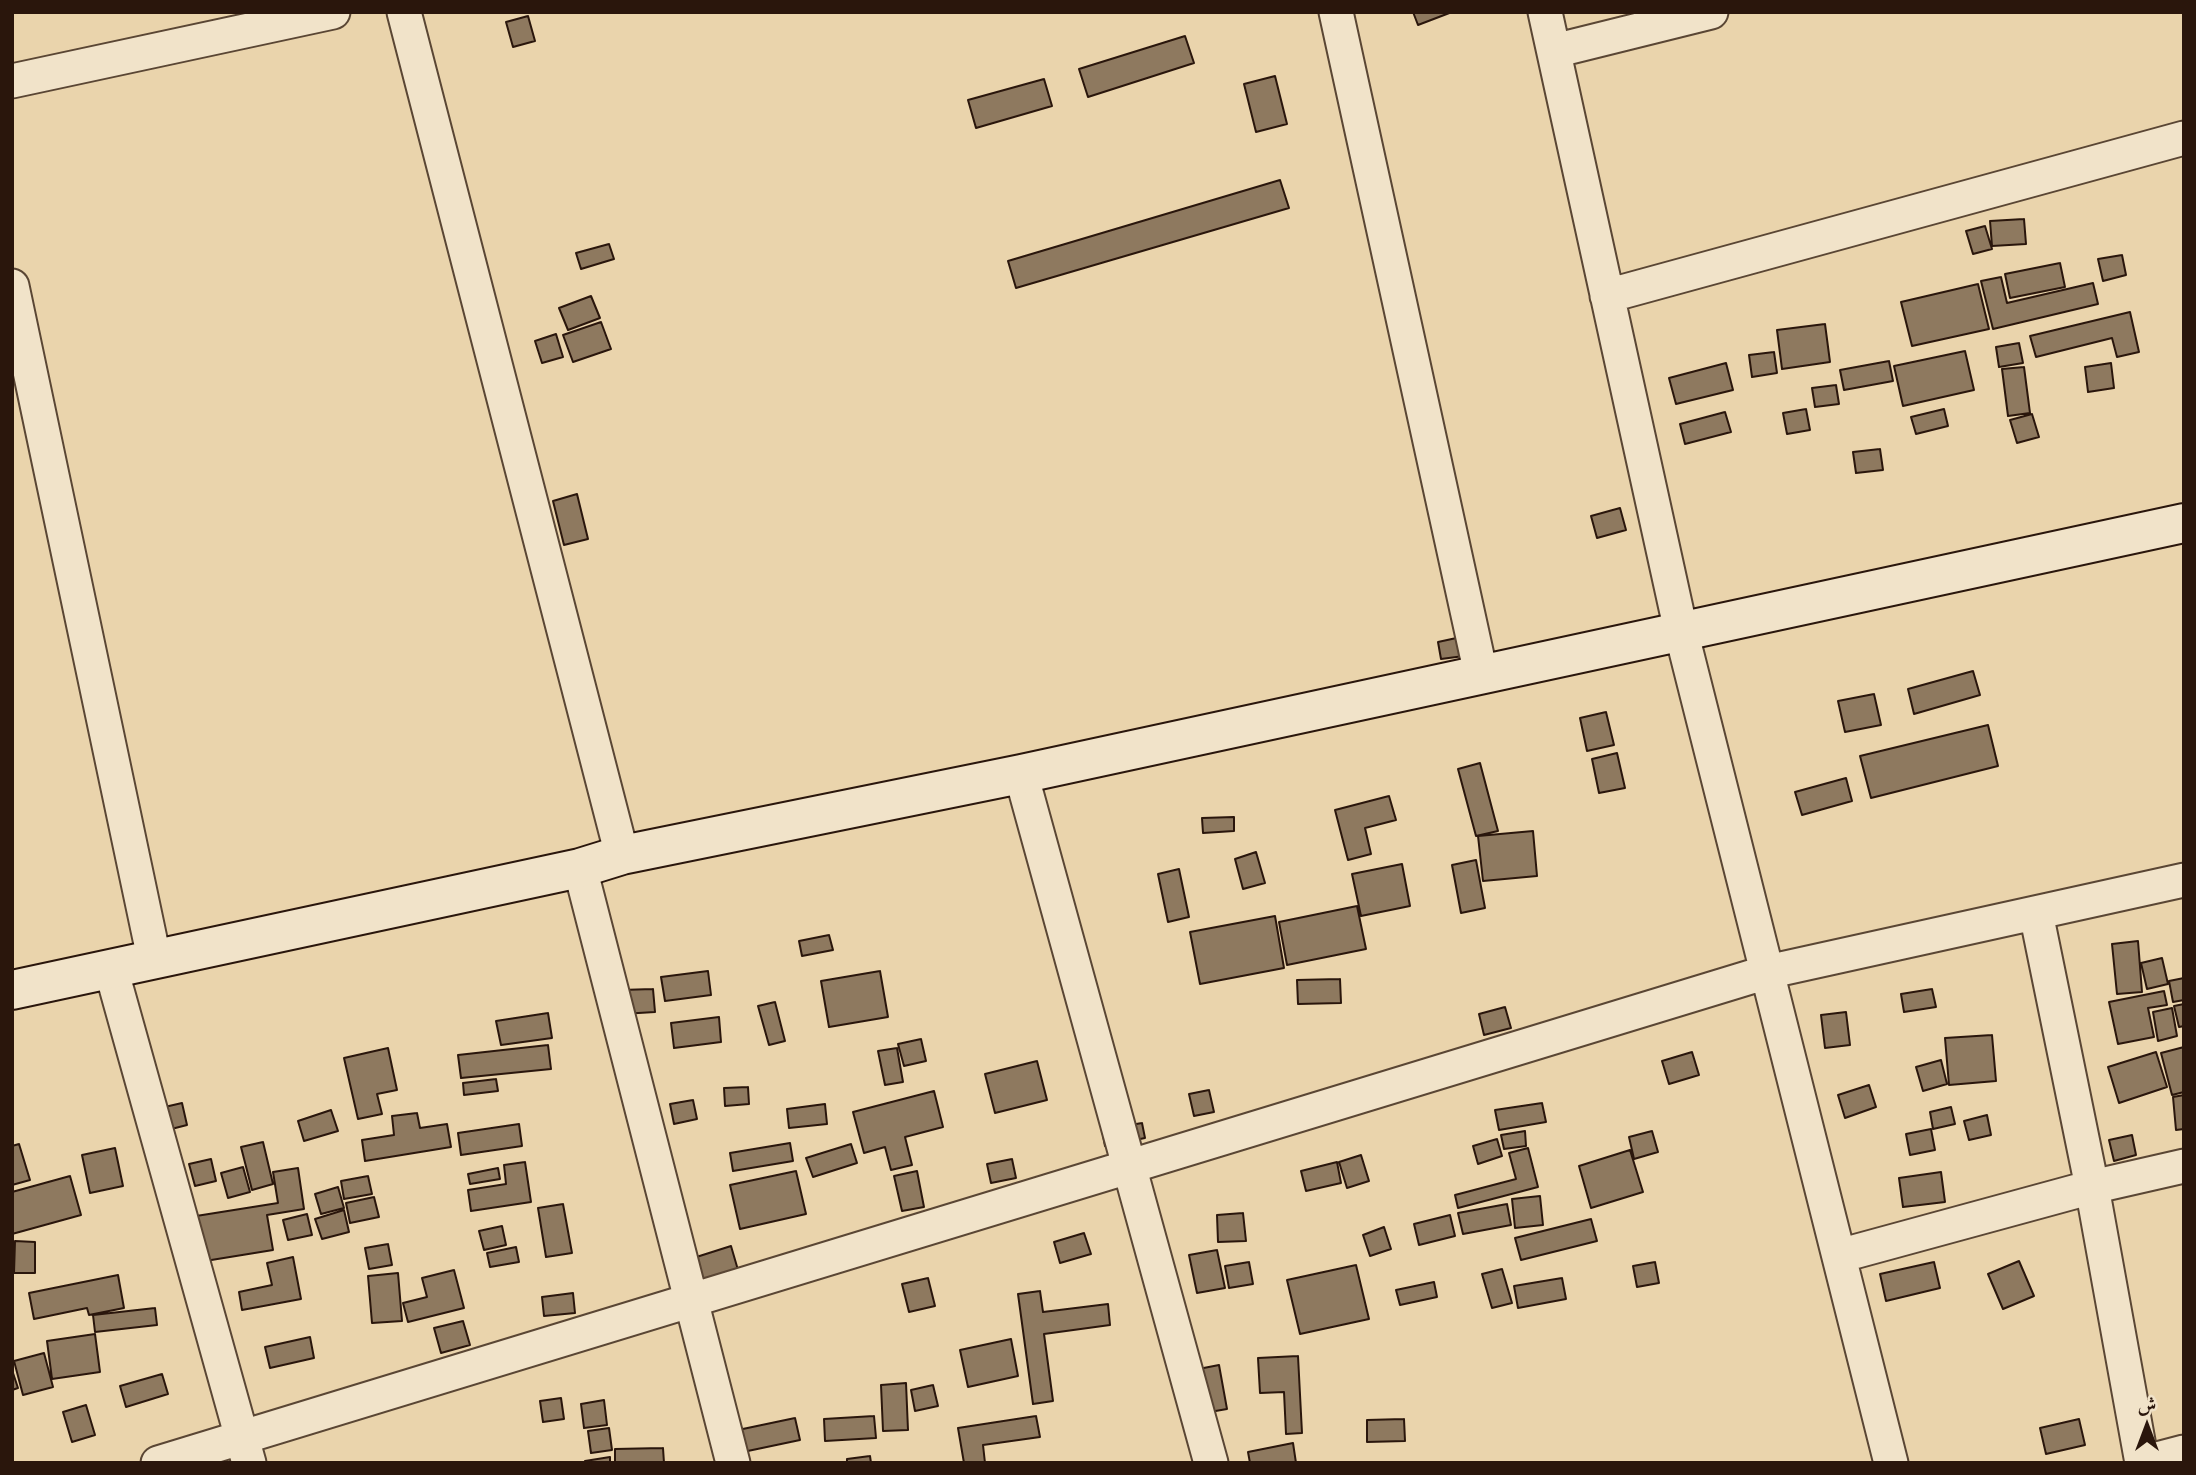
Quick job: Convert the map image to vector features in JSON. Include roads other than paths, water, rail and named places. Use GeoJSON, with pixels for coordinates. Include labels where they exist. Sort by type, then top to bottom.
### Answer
{"type":"FeatureCollection","features":[{"type":"Feature","properties":{"kind":"street"},"geometry":{"type":"LineString","coordinates":[[12,81],[333,12]]}},
{"type":"Feature","properties":{"kind":"street"},"geometry":{"type":"LineString","coordinates":[[404,12],[622,855]]}},
{"type":"Feature","properties":{"kind":"street"},"geometry":{"type":"LineString","coordinates":[[1336,12],[1481,674]]}},
{"type":"Feature","properties":{"kind":"street"},"geometry":{"type":"LineString","coordinates":[[1545,12],[1681,631],[1891,1463]]}},
{"type":"Feature","properties":{"kind":"street"},"geometry":{"type":"LineString","coordinates":[[1554,51],[1711,12]]}},
{"type":"Feature","properties":{"kind":"street"},"geometry":{"type":"LineString","coordinates":[[1607,296],[2182,146]]}},
{"type":"Feature","properties":{"kind":"street"},"geometry":{"type":"LineString","coordinates":[[12,286],[154,958]]}},
{"type":"Feature","properties":{"kind":"street"},"geometry":{"type":"LineString","coordinates":[[12,990],[580,868],[622,855],[1021,774],[2184,523]]}},
{"type":"Feature","properties":{"kind":"street"},"geometry":{"type":"LineString","coordinates":[[1021,774],[1211,1463]]}},
{"type":"Feature","properties":{"kind":"street"},"geometry":{"type":"LineString","coordinates":[[580,868],[733,1463]]}},
{"type":"Feature","properties":{"kind":"street"},"geometry":{"type":"LineString","coordinates":[[158,1463],[246,1450],[691,1300],[1767,972],[2184,880]]}},
{"type":"Feature","properties":{"kind":"street"},"geometry":{"type":"LineString","coordinates":[[2036,913],[2092,1187],[2142,1463],[2184,1452]]}},
{"type":"Feature","properties":{"kind":"street"},"geometry":{"type":"LineString","coordinates":[[111,969],[246,1450]]}},
{"type":"Feature","properties":{"kind":"street"},"geometry":{"type":"LineString","coordinates":[[1839,1256],[2092,1187],[2184,1166]]}}]}
